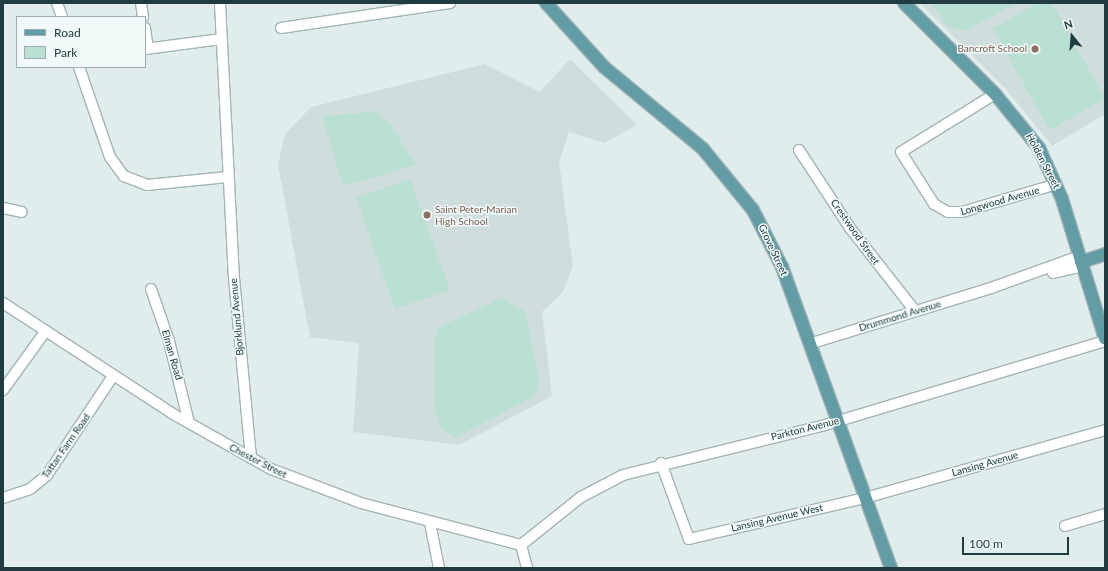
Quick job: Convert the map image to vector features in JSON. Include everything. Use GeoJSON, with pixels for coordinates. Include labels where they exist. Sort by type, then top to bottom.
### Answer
{"type":"FeatureCollection","features":[{"type":"Feature","properties":{"kind":"main road","name":"Grove Street"},"geometry":{"type":"LineString","coordinates":[[546,3],[592,56],[703,148],[735,184],[776,252],[891,568]]}},
{"type":"Feature","properties":{"kind":"main road","name":"Holden Street"},"geometry":{"type":"LineString","coordinates":[[904,3],[995,94],[1030,135],[1057,184],[1105,340]]}},
{"type":"Feature","properties":{"kind":"main road"},"geometry":{"type":"LineString","coordinates":[[1081,261],[1105,254]]}},
{"type":"Feature","properties":{"kind":"street"},"geometry":{"type":"LineString","coordinates":[[57,3],[62,16]]}},
{"type":"Feature","properties":{"kind":"street"},"geometry":{"type":"LineString","coordinates":[[141,3],[143,16]]}},
{"type":"Feature","properties":{"kind":"street","name":"Bjorklund Avenue"},"geometry":{"type":"LineString","coordinates":[[220,3],[228,177],[251,458]]}},
{"type":"Feature","properties":{"kind":"street"},"geometry":{"type":"LineString","coordinates":[[281,28],[450,3]]}},
{"type":"Feature","properties":{"kind":"street"},"geometry":{"type":"LineString","coordinates":[[146,38],[147,49],[221,38]]}},
{"type":"Feature","properties":{"kind":"street"},"geometry":{"type":"LineString","coordinates":[[79,68],[110,157],[124,176],[147,185],[228,177]]}},
{"type":"Feature","properties":{"kind":"street","name":"Longwood Avenue"},"geometry":{"type":"LineString","coordinates":[[995,94],[902,152],[934,204],[943,211],[962,212],[1057,184]]}},
{"type":"Feature","properties":{"kind":"street","name":"Crestwood Street"},"geometry":{"type":"LineString","coordinates":[[799,150],[850,228],[916,311]]}},
{"type":"Feature","properties":{"kind":"street"},"geometry":{"type":"LineString","coordinates":[[3,208],[22,212]]}},
{"type":"Feature","properties":{"kind":"street","name":"Drummond Avenue"},"geometry":{"type":"LineString","coordinates":[[810,344],[1081,261]]}},
{"type":"Feature","properties":{"kind":"street","name":"Elman Road"},"geometry":{"type":"LineString","coordinates":[[151,289],[170,341],[189,423]]}},
{"type":"Feature","properties":{"kind":"street","name":"Chester Street"},"geometry":{"type":"LineString","coordinates":[[3,303],[113,376],[189,423],[251,458],[315,487],[430,523],[520,545]]}},
{"type":"Feature","properties":{"kind":"street"},"geometry":{"type":"LineString","coordinates":[[3,390],[45,332]]}},
{"type":"Feature","properties":{"kind":"street","name":"Parkton Avenue"},"geometry":{"type":"LineString","coordinates":[[520,545],[595,489],[623,475],[661,463],[838,422],[1105,340]]}},
{"type":"Feature","properties":{"kind":"street","name":"Tattan Farm Road"},"geometry":{"type":"LineString","coordinates":[[3,498],[30,489],[43,479],[113,376]]}},
{"type":"Feature","properties":{"kind":"street","name":"Lansing Avenue"},"geometry":{"type":"LineString","coordinates":[[865,498],[1105,430]]}},
{"type":"Feature","properties":{"kind":"street","name":"Lansing Avenue West"},"geometry":{"type":"LineString","coordinates":[[661,463],[689,539],[865,498]]}},
{"type":"Feature","properties":{"kind":"street"},"geometry":{"type":"LineString","coordinates":[[1064,526],[1105,514]]}},
{"type":"Feature","properties":{"kind":"street"},"geometry":{"type":"LineString","coordinates":[[430,523],[440,568]]}},
{"type":"Feature","properties":{"kind":"street"},"geometry":{"type":"LineString","coordinates":[[520,545],[527,568]]}},
{"type":"Feature","properties":{"kind":"shaded area","name":"Bancroft School"},"geometry":{"type":"Polygon","coordinates":[[[920,3],[1105,3],[1105,114],[1052,146],[1005,88],[920,3]]]}},
{"type":"Feature","properties":{"kind":"shaded area","name":"Saint Peter-Marian High School"},"geometry":{"type":"Polygon","coordinates":[[[570,59],[637,125],[604,143],[569,132],[559,162],[573,266],[563,292],[542,312],[552,396],[459,445],[353,432],[359,343],[310,337],[278,165],[285,134],[311,107],[485,64],[540,92],[570,59]]]}},
{"type":"Feature","properties":{"kind":"green space"},"geometry":{"type":"Polygon","coordinates":[[[931,3],[1017,3],[965,31],[947,25],[931,3]]]}},
{"type":"Feature","properties":{"kind":"green space"},"geometry":{"type":"Polygon","coordinates":[[[1038,3],[1052,3],[1105,99],[1049,130],[993,28],[1038,3]]]}},
{"type":"Feature","properties":{"kind":"green space"},"geometry":{"type":"Polygon","coordinates":[[[375,111],[388,121],[416,165],[347,185],[342,182],[322,117],[375,111]]]}},
{"type":"Feature","properties":{"kind":"green space"},"geometry":{"type":"Polygon","coordinates":[[[410,179],[450,290],[395,309],[356,198],[410,179]]]}},
{"type":"Feature","properties":{"kind":"green space"},"geometry":{"type":"Polygon","coordinates":[[[502,298],[525,312],[539,382],[534,396],[455,438],[441,428],[435,412],[435,338],[439,327],[502,298]]]}},
{"type":"Feature","properties":{"kind":"place","name":"Bancroft School"},"geometry":{"type":"Point","coordinates":[1035,49]}},
{"type":"Feature","properties":{"kind":"place","name":"Saint Peter-Marian High School"},"geometry":{"type":"Point","coordinates":[427,215]}}]}
